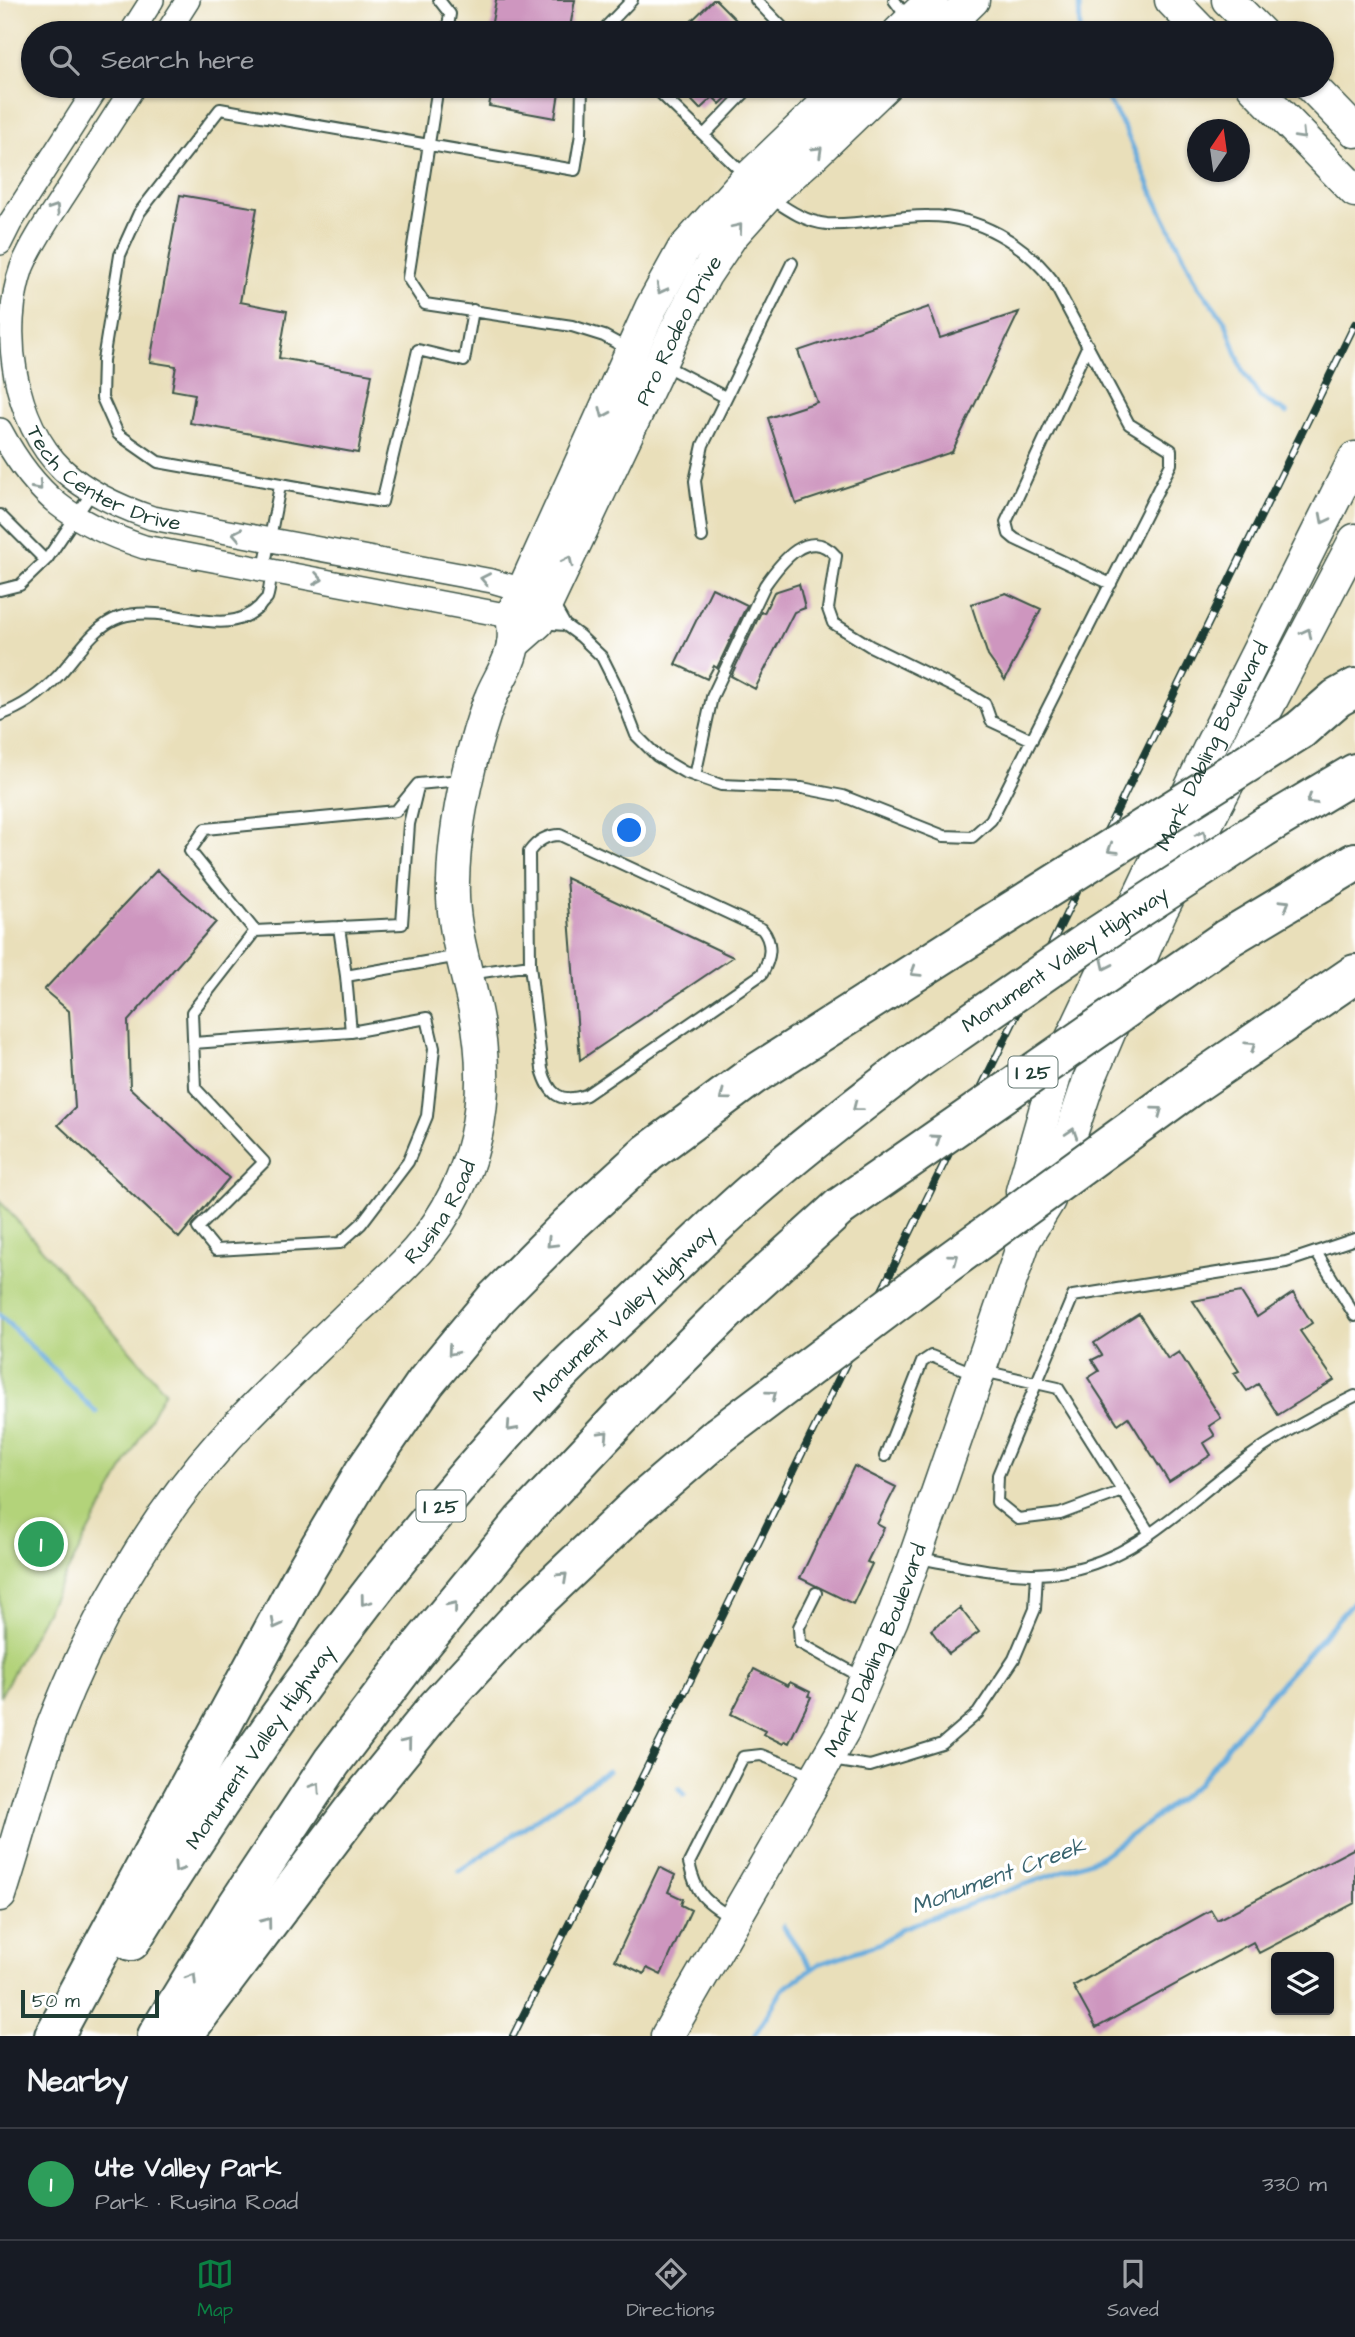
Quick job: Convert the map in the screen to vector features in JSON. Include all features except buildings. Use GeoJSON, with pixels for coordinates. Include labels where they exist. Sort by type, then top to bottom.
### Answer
{"type":"FeatureCollection","features":[{"type":"Feature","properties":{"kind":"highway"},"geometry":{"type":"LineString","coordinates":[[54,2036],[303,1575],[363,1472],[426,1382],[496,1298],[569,1225],[648,1153],[752,1076],[1348,699]]}},
{"type":"Feature","properties":{"kind":"highway","name":"Monument Valley Highway"},"geometry":{"type":"LineString","coordinates":[[72,2036],[208,1822],[314,1668],[378,1583],[456,1488],[548,1385],[767,1179],[911,1064],[1089,941],[1266,826],[1355,773]]}},
{"type":"Feature","properties":{"kind":"highway","name":"I 25"},"geometry":{"type":"LineString","coordinates":[[157,2036],[234,1910],[332,1762],[414,1654],[522,1522],[635,1402],[713,1325],[840,1207],[1226,939],[1355,862]]}},
{"type":"Feature","properties":{"kind":"highway"},"geometry":{"type":"LineString","coordinates":[[183,2036],[353,1810],[437,1707],[522,1615],[640,1503],[718,1436],[934,1273],[1194,1084],[1355,974]]}},
{"type":"Feature","properties":{"kind":"street"},"geometry":{"type":"LineString","coordinates":[[139,21],[152,0]]}},
{"type":"Feature","properties":{"kind":"street"},"geometry":{"type":"LineString","coordinates":[[175,21],[188,0]]}},
{"type":"Feature","properties":{"kind":"street"},"geometry":{"type":"LineString","coordinates":[[915,18],[973,0]]}},
{"type":"Feature","properties":{"kind":"street"},"geometry":{"type":"LineString","coordinates":[[1171,0],[1191,21]]}},
{"type":"Feature","properties":{"kind":"street"},"geometry":{"type":"LineString","coordinates":[[1228,0],[1249,21]]}},
{"type":"Feature","properties":{"kind":"street","name":"Tech Center Drive"},"geometry":{"type":"LineString","coordinates":[[90,98],[10,223],[10,245],[22,269],[14,295],[8,336],[12,368],[25,412],[43,445],[63,470],[123,508],[152,518],[492,581],[534,615]]}},
{"type":"Feature","properties":{"kind":"street","name":"Tech Center Drive"},"geometry":{"type":"LineString","coordinates":[[10,245],[37,238],[126,98]]}},
{"type":"Feature","properties":{"kind":"street","name":"Pro Rodeo Drive"},"geometry":{"type":"LineString","coordinates":[[534,615],[646,357],[732,235],[757,187],[834,98]]}},
{"type":"Feature","properties":{"kind":"street","name":"Pro Rodeo Drive"},"geometry":{"type":"LineString","coordinates":[[757,187],[810,159],[873,98]]}},
{"type":"Feature","properties":{"kind":"street"},"geometry":{"type":"LineString","coordinates":[[1265,98],[1355,191]]}},
{"type":"Feature","properties":{"kind":"street"},"geometry":{"type":"LineString","coordinates":[[1323,98],[1355,131]]}},
{"type":"Feature","properties":{"kind":"street","name":"Tech Center Drive"},"geometry":{"type":"LineString","coordinates":[[0,430],[17,462],[42,492],[76,517],[110,536],[144,547],[534,615]]}},
{"type":"Feature","properties":{"kind":"street","name":"Mark Dabling Boulevard"},"geometry":{"type":"LineString","coordinates":[[1025,1239],[1021,1191],[1057,1069],[1211,746],[1355,458]]}},
{"type":"Feature","properties":{"kind":"street","name":"Mark Dabling Boulevard"},"geometry":{"type":"LineString","coordinates":[[667,2036],[823,1768],[866,1679],[915,1557],[1025,1239],[1049,1200],[1089,1080],[1160,913],[1355,540]]}},
{"type":"Feature","properties":{"kind":"street","name":"Rusina Road"},"geometry":{"type":"LineString","coordinates":[[0,1895],[41,1760],[76,1671],[105,1613],[147,1541],[187,1485],[223,1442],[303,1360],[408,1262],[440,1222],[457,1192],[470,1159],[481,1110],[483,1087],[481,1047],[453,919],[453,881],[467,779],[490,698],[534,615]]}},
{"type":"Feature","properties":{"kind":"lane"},"geometry":{"type":"LineString","coordinates":[[439,0],[450,14],[449,21]]}},
{"type":"Feature","properties":{"kind":"lane"},"geometry":{"type":"LineString","coordinates":[[612,21],[632,0]]}},
{"type":"Feature","properties":{"kind":"lane"},"geometry":{"type":"LineString","coordinates":[[756,0],[776,21]]}},
{"type":"Feature","properties":{"kind":"lane"},"geometry":{"type":"LineString","coordinates":[[436,98],[408,278],[425,304],[572,326],[604,336],[725,397]]}},
{"type":"Feature","properties":{"kind":"lane"},"geometry":{"type":"LineString","coordinates":[[473,310],[464,361],[418,350],[382,502],[158,463],[118,434],[102,398],[103,360],[120,256],[139,213],[220,109],[575,170],[581,134],[582,98]]}},
{"type":"Feature","properties":{"kind":"lane"},"geometry":{"type":"LineString","coordinates":[[534,615],[602,657],[636,735],[657,756],[684,772],[721,785],[802,788],[843,796],[944,836],[972,837],[991,820],[1171,464],[1171,450],[1129,424],[1053,281],[1039,262],[1003,236],[930,215],[826,224],[802,218],[757,187],[665,98]]}},
{"type":"Feature","properties":{"kind":"lane"},"geometry":{"type":"LineString","coordinates":[[704,135],[739,98]]}},
{"type":"Feature","properties":{"kind":"lane"},"geometry":{"type":"LineString","coordinates":[[702,537],[695,481],[703,445],[792,263]]}},
{"type":"Feature","properties":{"kind":"lane"},"geometry":{"type":"LineString","coordinates":[[1088,345],[1006,522],[1009,534],[1015,538],[1111,584]]}},
{"type":"Feature","properties":{"kind":"lane"},"geometry":{"type":"LineString","coordinates":[[0,715],[17,709],[37,695],[101,629],[117,618],[136,614],[168,615],[202,621],[231,622],[252,613],[267,598],[269,540],[280,486]]}},
{"type":"Feature","properties":{"kind":"lane"},"geometry":{"type":"LineString","coordinates":[[0,590],[20,585],[45,560],[93,491]]}},
{"type":"Feature","properties":{"kind":"lane"},"geometry":{"type":"LineString","coordinates":[[0,515],[45,560]]}},
{"type":"Feature","properties":{"kind":"lane"},"geometry":{"type":"LineString","coordinates":[[695,776],[712,697],[765,585],[793,551],[817,544],[828,547],[836,556],[828,609],[833,623],[870,646],[970,695],[985,704],[991,721],[1031,740]]}},
{"type":"Feature","properties":{"kind":"lane"},"geometry":{"type":"LineString","coordinates":[[255,931],[190,851],[205,829],[396,811],[418,784],[467,779]]}},
{"type":"Feature","properties":{"kind":"lane"},"geometry":{"type":"LineString","coordinates":[[193,1043],[351,1032],[427,1018],[434,1048],[427,1116],[408,1162],[361,1224],[340,1243],[216,1250],[198,1228],[264,1162],[195,1088],[193,1043],[192,1012],[255,931],[402,924],[409,824],[418,784]]}},
{"type":"Feature","properties":{"kind":"lane"},"geometry":{"type":"LineString","coordinates":[[551,835],[560,835],[762,929],[770,947],[770,960],[762,974],[586,1095],[572,1100],[563,1098],[546,1084],[530,965],[529,852],[534,844],[551,835]]}},
{"type":"Feature","properties":{"kind":"lane"},"geometry":{"type":"LineString","coordinates":[[339,927],[351,1032]]}},
{"type":"Feature","properties":{"kind":"lane"},"geometry":{"type":"LineString","coordinates":[[346,976],[464,965],[530,965]]}},
{"type":"Feature","properties":{"kind":"lane"},"geometry":{"type":"LineString","coordinates":[[1122,1491],[1060,1514],[1018,1519],[997,1502],[998,1475],[1073,1296],[1286,1262],[1355,1239]]}},
{"type":"Feature","properties":{"kind":"lane"},"geometry":{"type":"LineString","coordinates":[[1316,1252],[1355,1316]]}},
{"type":"Feature","properties":{"kind":"lane"},"geometry":{"type":"LineString","coordinates":[[885,1456],[922,1362],[931,1356],[979,1373],[1058,1388],[1150,1534]]}},
{"type":"Feature","properties":{"kind":"lane"},"geometry":{"type":"LineString","coordinates":[[915,1557],[1005,1573],[1037,1574],[1065,1571],[1098,1562],[1125,1551],[1150,1534],[1249,1457],[1285,1433],[1355,1396]]}},
{"type":"Feature","properties":{"kind":"lane"},"geometry":{"type":"LineString","coordinates":[[735,1919],[706,1902],[692,1879],[689,1863],[743,1757],[761,1755],[823,1768],[870,1766],[942,1744],[978,1713],[1014,1659],[1035,1609],[1037,1574]]}},
{"type":"Feature","properties":{"kind":"lane"},"geometry":{"type":"LineString","coordinates":[[816,1593],[799,1627],[800,1643],[866,1679]]}},
{"type":"Feature","properties":{"kind":"green space"},"geometry":{"type":"Polygon","coordinates":[[[0,1201],[165,1391],[0,1697],[0,1201]]]}},
{"type":"Feature","properties":{"kind":"waterway"},"geometry":{"type":"LineString","coordinates":[[1079,0],[1080,21]]}},
{"type":"Feature","properties":{"kind":"waterway"},"geometry":{"type":"LineString","coordinates":[[1107,98],[1125,129],[1154,196],[1198,285],[1226,323],[1243,372],[1260,397],[1287,413]]}},
{"type":"Feature","properties":{"kind":"waterway"},"geometry":{"type":"LineString","coordinates":[[0,1315],[96,1412]]}},
{"type":"Feature","properties":{"kind":"waterway","name":"Monument Creek"},"geometry":{"type":"LineString","coordinates":[[754,2036],[783,1989],[819,1964],[881,1943],[900,1929],[1099,1858],[1148,1823],[1198,1784],[1258,1709],[1355,1600]]}},
{"type":"Feature","properties":{"kind":"waterway"},"geometry":{"type":"LineString","coordinates":[[459,1871],[608,1771]]}},
{"type":"Feature","properties":{"kind":"waterway"},"geometry":{"type":"LineString","coordinates":[[679,1788],[684,1794]]}},
{"type":"Feature","properties":{"kind":"waterway"},"geometry":{"type":"LineString","coordinates":[[783,1926],[812,1969]]}},
{"type":"Feature","properties":{"kind":"railway"},"geometry":{"type":"LineString","coordinates":[[513,2036],[724,1613],[1355,324]]}},
{"type":"Feature","properties":{"kind":"place","name":"Ute Valley Park"},"geometry":{"type":"Point","coordinates":[41,1544]}}]}
